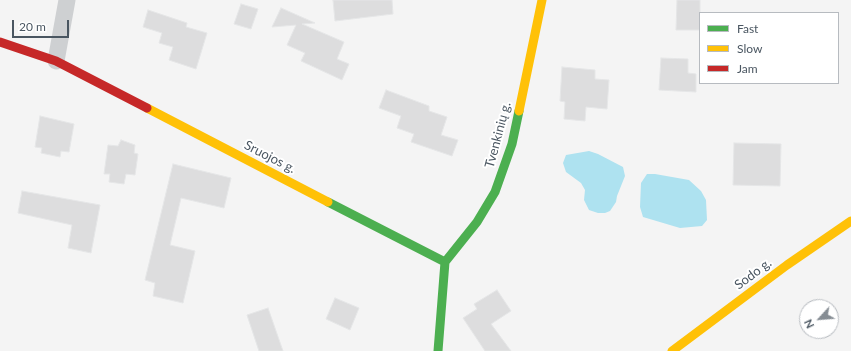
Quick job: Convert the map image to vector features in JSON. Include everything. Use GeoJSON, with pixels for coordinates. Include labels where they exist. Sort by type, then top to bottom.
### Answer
{"type":"FeatureCollection","features":[{"type":"Feature","properties":{"kind":"street"},"geometry":{"type":"LineString","coordinates":[[56,61],[67,0]]}},
{"type":"Feature","properties":{"kind":"street","name":"Tvenkinių g."},"geometry":{"type":"LineString","coordinates":[[444,262],[477,222],[495,192],[512,144],[542,0]]}},
{"type":"Feature","properties":{"kind":"street","name":"Sruojos g."},"geometry":{"type":"LineString","coordinates":[[0,42],[56,61],[444,262]]}},
{"type":"Feature","properties":{"kind":"street","name":"Sodo g."},"geometry":{"type":"LineString","coordinates":[[672,351],[787,265],[851,221]]}},
{"type":"Feature","properties":{"kind":"street"},"geometry":{"type":"LineString","coordinates":[[438,351],[444,262]]}},
{"type":"Feature","properties":{"kind":"water"},"geometry":{"type":"Polygon","coordinates":[[[589,151],[623,167],[625,176],[616,202],[610,211],[605,213],[598,213],[589,210],[584,200],[585,190],[581,183],[566,172],[563,163],[566,155],[589,151]]]}},
{"type":"Feature","properties":{"kind":"water"},"geometry":{"type":"Polygon","coordinates":[[[647,174],[689,180],[701,191],[706,200],[707,220],[702,226],[680,228],[643,217],[640,207],[641,183],[647,174]]]}},
{"type":"Feature","properties":{"kind":"building"},"geometry":{"type":"Polygon","coordinates":[[[333,0],[392,0],[393,14],[335,21],[333,0]]]}},
{"type":"Feature","properties":{"kind":"building"},"geometry":{"type":"Polygon","coordinates":[[[677,0],[700,0],[699,30],[676,30],[677,0]]]}},
{"type":"Feature","properties":{"kind":"building"},"geometry":{"type":"Polygon","coordinates":[[[241,4],[258,9],[251,29],[234,24],[241,4]]]}},
{"type":"Feature","properties":{"kind":"building"},"geometry":{"type":"Polygon","coordinates":[[[281,8],[315,23],[302,24],[344,42],[337,59],[349,64],[342,80],[301,61],[305,53],[287,45],[296,25],[272,27],[281,8]]]}},
{"type":"Feature","properties":{"kind":"building"},"geometry":{"type":"Polygon","coordinates":[[[148,10],[187,23],[186,27],[207,33],[196,69],[169,60],[173,47],[159,43],[162,33],[143,27],[148,10]]]}},
{"type":"Feature","properties":{"kind":"building"},"geometry":{"type":"Polygon","coordinates":[[[661,58],[688,59],[688,73],[696,74],[696,92],[659,90],[661,58]]]}},
{"type":"Feature","properties":{"kind":"building"},"geometry":{"type":"Polygon","coordinates":[[[562,67],[595,70],[595,79],[609,80],[607,109],[586,107],[585,121],[564,119],[565,102],[560,101],[562,67]]]}},
{"type":"Feature","properties":{"kind":"building"},"geometry":{"type":"Polygon","coordinates":[[[386,90],[429,106],[429,111],[447,117],[441,135],[458,140],[452,156],[411,142],[414,134],[397,128],[401,116],[379,108],[386,90]]]}},
{"type":"Feature","properties":{"kind":"building"},"geometry":{"type":"Polygon","coordinates":[[[40,116],[74,124],[69,152],[61,151],[60,157],[41,153],[42,148],[35,147],[40,116]]]}},
{"type":"Feature","properties":{"kind":"building"},"geometry":{"type":"Polygon","coordinates":[[[121,140],[135,145],[134,153],[138,154],[135,175],[126,174],[124,184],[109,182],[110,174],[104,174],[108,145],[118,146],[121,140]]]}},
{"type":"Feature","properties":{"kind":"building"},"geometry":{"type":"Polygon","coordinates":[[[734,143],[781,144],[780,186],[733,185],[734,143]]]}},
{"type":"Feature","properties":{"kind":"building"},"geometry":{"type":"Polygon","coordinates":[[[173,164],[231,178],[224,208],[181,198],[170,245],[195,251],[183,303],[153,296],[155,283],[145,280],[173,164]]]}},
{"type":"Feature","properties":{"kind":"building"},"geometry":{"type":"Polygon","coordinates":[[[22,191],[100,205],[91,253],[68,248],[72,225],[18,213],[22,191]]]}},
{"type":"Feature","properties":{"kind":"building"},"geometry":{"type":"Polygon","coordinates":[[[497,290],[511,311],[491,324],[511,351],[485,351],[463,318],[477,309],[474,304],[497,290]]]}},
{"type":"Feature","properties":{"kind":"building"},"geometry":{"type":"Polygon","coordinates":[[[335,298],[359,308],[350,330],[326,319],[335,298]]]}},
{"type":"Feature","properties":{"kind":"building"},"geometry":{"type":"Polygon","coordinates":[[[268,308],[283,351],[259,351],[247,315],[268,308]]]}},
{"type":"Feature","properties":{"kind":"traffic: fast"},"geometry":{"type":"LineString","coordinates":[[445,262],[477,222],[495,192],[512,144],[519,111]]}},
{"type":"Feature","properties":{"kind":"traffic: fast"},"geometry":{"type":"LineString","coordinates":[[328,202],[445,262],[438,351]]}},
{"type":"Feature","properties":{"kind":"traffic: slow"},"geometry":{"type":"LineString","coordinates":[[519,111],[542,0]]}},
{"type":"Feature","properties":{"kind":"traffic: slow"},"geometry":{"type":"LineString","coordinates":[[147,108],[328,202]]}},
{"type":"Feature","properties":{"kind":"traffic: slow"},"geometry":{"type":"LineString","coordinates":[[672,351],[787,265],[851,221]]}},
{"type":"Feature","properties":{"kind":"traffic: jam"},"geometry":{"type":"LineString","coordinates":[[0,42],[56,61],[147,108]]}}]}
